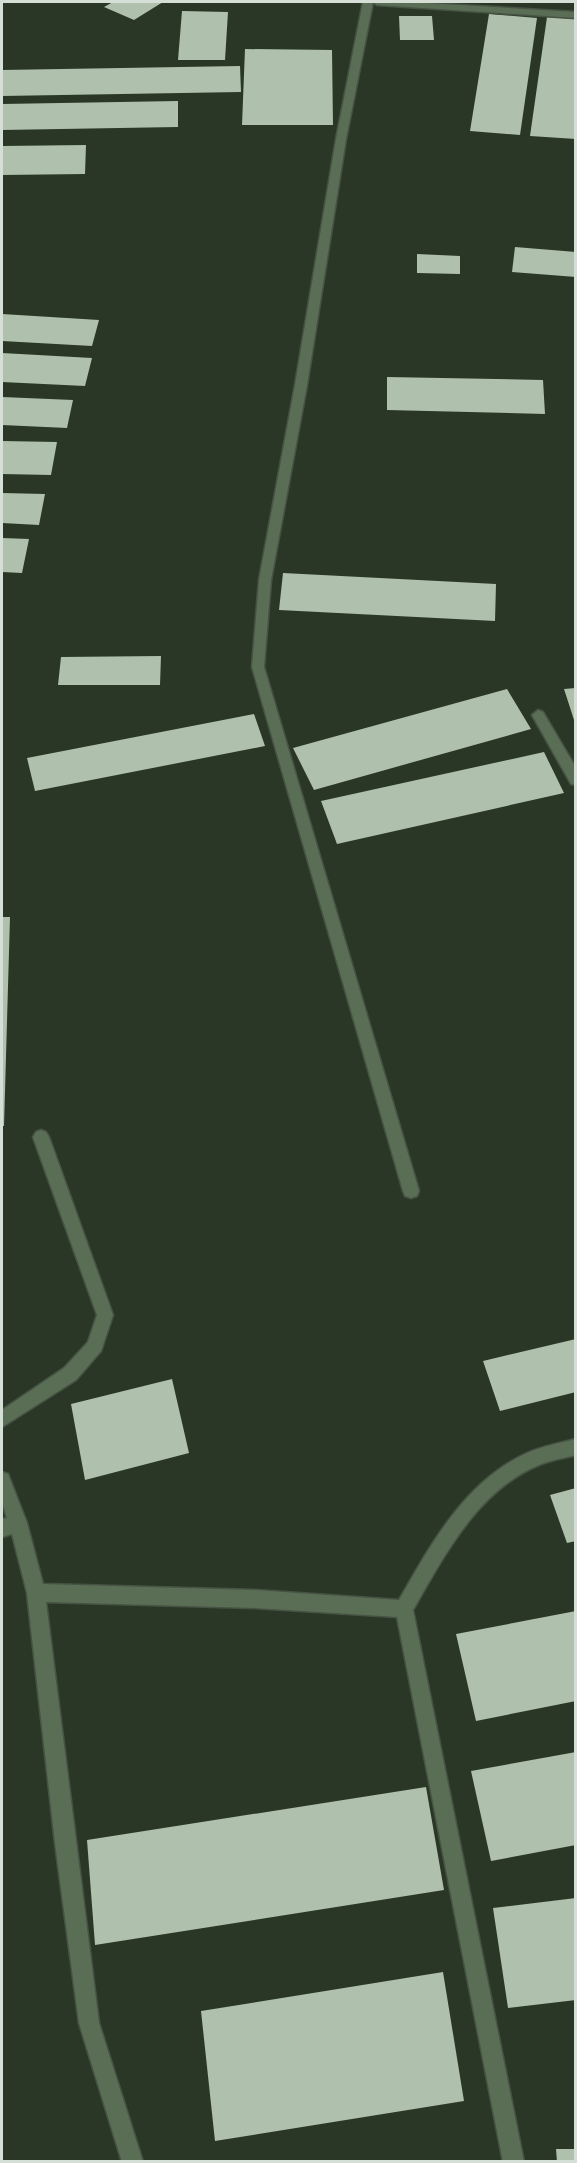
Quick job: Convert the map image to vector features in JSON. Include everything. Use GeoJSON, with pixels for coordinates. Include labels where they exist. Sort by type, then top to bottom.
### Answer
{"type":"FeatureCollection","features":[{"type":"Feature","properties":{"kind":"lane"},"geometry":{"type":"LineString","coordinates":[[368,2],[341,139],[301,385],[264,580],[258,667],[411,1191]]}},
{"type":"Feature","properties":{"kind":"lane"},"geometry":{"type":"LineString","coordinates":[[377,2],[576,15]]}},
{"type":"Feature","properties":{"kind":"lane"},"geometry":{"type":"LineString","coordinates":[[538,715],[576,780]]}},
{"type":"Feature","properties":{"kind":"lane"},"geometry":{"type":"LineString","coordinates":[[2,1419],[70,1374],[95,1346],[105,1315],[40,1137]]}},
{"type":"Feature","properties":{"kind":"lane"},"geometry":{"type":"LineString","coordinates":[[514,2162],[404,1609],[431,1561],[463,1513],[492,1485],[528,1461],[576,1447]]}},
{"type":"Feature","properties":{"kind":"lane"},"geometry":{"type":"LineString","coordinates":[[2,1480],[10,1525],[36,1593],[65,1843],[89,2023],[133,2162]]}},
{"type":"Feature","properties":{"kind":"lane"},"geometry":{"type":"LineString","coordinates":[[36,1593],[255,1599],[404,1609]]}},
{"type":"Feature","properties":{"kind":"building"},"geometry":{"type":"Polygon","coordinates":[[[113,2],[163,2],[134,20],[104,7],[113,2]]]}},
{"type":"Feature","properties":{"kind":"building"},"geometry":{"type":"Polygon","coordinates":[[[182,11],[228,12],[225,60],[178,60],[182,11]]]}},
{"type":"Feature","properties":{"kind":"building"},"geometry":{"type":"Polygon","coordinates":[[[489,14],[537,18],[520,135],[470,131],[489,14]]]}},
{"type":"Feature","properties":{"kind":"building"},"geometry":{"type":"Polygon","coordinates":[[[399,16],[432,16],[434,40],[400,40],[399,16]]]}},
{"type":"Feature","properties":{"kind":"building"},"geometry":{"type":"Polygon","coordinates":[[[547,17],[576,19],[576,139],[530,136],[547,17]]]}},
{"type":"Feature","properties":{"kind":"building"},"geometry":{"type":"Polygon","coordinates":[[[245,49],[332,50],[333,125],[242,125],[245,49]]]}},
{"type":"Feature","properties":{"kind":"building"},"geometry":{"type":"Polygon","coordinates":[[[240,66],[241,92],[2,96],[2,70],[240,66]]]}},
{"type":"Feature","properties":{"kind":"building"},"geometry":{"type":"Polygon","coordinates":[[[178,101],[178,127],[2,130],[2,104],[178,101]]]}},
{"type":"Feature","properties":{"kind":"building"},"geometry":{"type":"Polygon","coordinates":[[[86,145],[85,174],[2,175],[2,146],[86,145]]]}},
{"type":"Feature","properties":{"kind":"building"},"geometry":{"type":"Polygon","coordinates":[[[515,247],[576,252],[576,277],[512,272],[515,247]]]}},
{"type":"Feature","properties":{"kind":"building"},"geometry":{"type":"Polygon","coordinates":[[[417,254],[460,256],[460,274],[417,273],[417,254]]]}},
{"type":"Feature","properties":{"kind":"building"},"geometry":{"type":"Polygon","coordinates":[[[2,314],[99,320],[92,346],[2,341],[2,314]]]}},
{"type":"Feature","properties":{"kind":"building"},"geometry":{"type":"Polygon","coordinates":[[[2,353],[92,358],[85,386],[2,382],[2,353]]]}},
{"type":"Feature","properties":{"kind":"building"},"geometry":{"type":"Polygon","coordinates":[[[387,377],[543,380],[545,414],[387,410],[387,377]]]}},
{"type":"Feature","properties":{"kind":"building"},"geometry":{"type":"Polygon","coordinates":[[[2,397],[73,400],[67,428],[2,425],[2,397]]]}},
{"type":"Feature","properties":{"kind":"building"},"geometry":{"type":"Polygon","coordinates":[[[2,441],[57,442],[51,475],[2,474],[2,441]]]}},
{"type":"Feature","properties":{"kind":"building"},"geometry":{"type":"Polygon","coordinates":[[[2,493],[45,494],[39,525],[2,523],[2,493]]]}},
{"type":"Feature","properties":{"kind":"building"},"geometry":{"type":"Polygon","coordinates":[[[2,538],[29,539],[22,573],[2,572],[2,538]]]}},
{"type":"Feature","properties":{"kind":"building"},"geometry":{"type":"Polygon","coordinates":[[[283,573],[496,584],[495,621],[279,610],[283,573]]]}},
{"type":"Feature","properties":{"kind":"building"},"geometry":{"type":"Polygon","coordinates":[[[161,656],[160,685],[58,685],[61,657],[161,656]]]}},
{"type":"Feature","properties":{"kind":"building"},"geometry":{"type":"Polygon","coordinates":[[[576,688],[576,723],[575,723],[564,689],[576,688]]]}},
{"type":"Feature","properties":{"kind":"building"},"geometry":{"type":"Polygon","coordinates":[[[507,689],[531,729],[314,790],[293,748],[507,689]]]}},
{"type":"Feature","properties":{"kind":"building"},"geometry":{"type":"Polygon","coordinates":[[[254,714],[265,746],[35,791],[27,758],[254,714]]]}},
{"type":"Feature","properties":{"kind":"building"},"geometry":{"type":"Polygon","coordinates":[[[544,752],[564,793],[337,844],[321,801],[544,752]]]}},
{"type":"Feature","properties":{"kind":"building"},"geometry":{"type":"Polygon","coordinates":[[[2,917],[10,917],[4,1126],[2,1126],[2,917]]]}},
{"type":"Feature","properties":{"kind":"building"},"geometry":{"type":"Polygon","coordinates":[[[576,1339],[576,1392],[500,1411],[483,1361],[576,1339]]]}},
{"type":"Feature","properties":{"kind":"building"},"geometry":{"type":"Polygon","coordinates":[[[172,1379],[189,1453],[85,1480],[71,1404],[172,1379]]]}},
{"type":"Feature","properties":{"kind":"building"},"geometry":{"type":"Polygon","coordinates":[[[576,1488],[576,1541],[567,1543],[550,1495],[576,1488]]]}},
{"type":"Feature","properties":{"kind":"building"},"geometry":{"type":"Polygon","coordinates":[[[576,1611],[576,1701],[476,1721],[456,1634],[576,1611]]]}},
{"type":"Feature","properties":{"kind":"building"},"geometry":{"type":"Polygon","coordinates":[[[576,1752],[576,1845],[491,1861],[471,1771],[576,1752]]]}},
{"type":"Feature","properties":{"kind":"building"},"geometry":{"type":"Polygon","coordinates":[[[426,1787],[444,1890],[95,1945],[87,1840],[426,1787]]]}},
{"type":"Feature","properties":{"kind":"building"},"geometry":{"type":"Polygon","coordinates":[[[576,1898],[576,2000],[508,2008],[493,1908],[576,1898]]]}},
{"type":"Feature","properties":{"kind":"building"},"geometry":{"type":"Polygon","coordinates":[[[443,1972],[464,2101],[215,2141],[201,2011],[443,1972]]]}},
{"type":"Feature","properties":{"kind":"building"},"geometry":{"type":"Polygon","coordinates":[[[556,2149],[576,2149],[576,2162],[557,2162],[556,2149]]]}}]}
